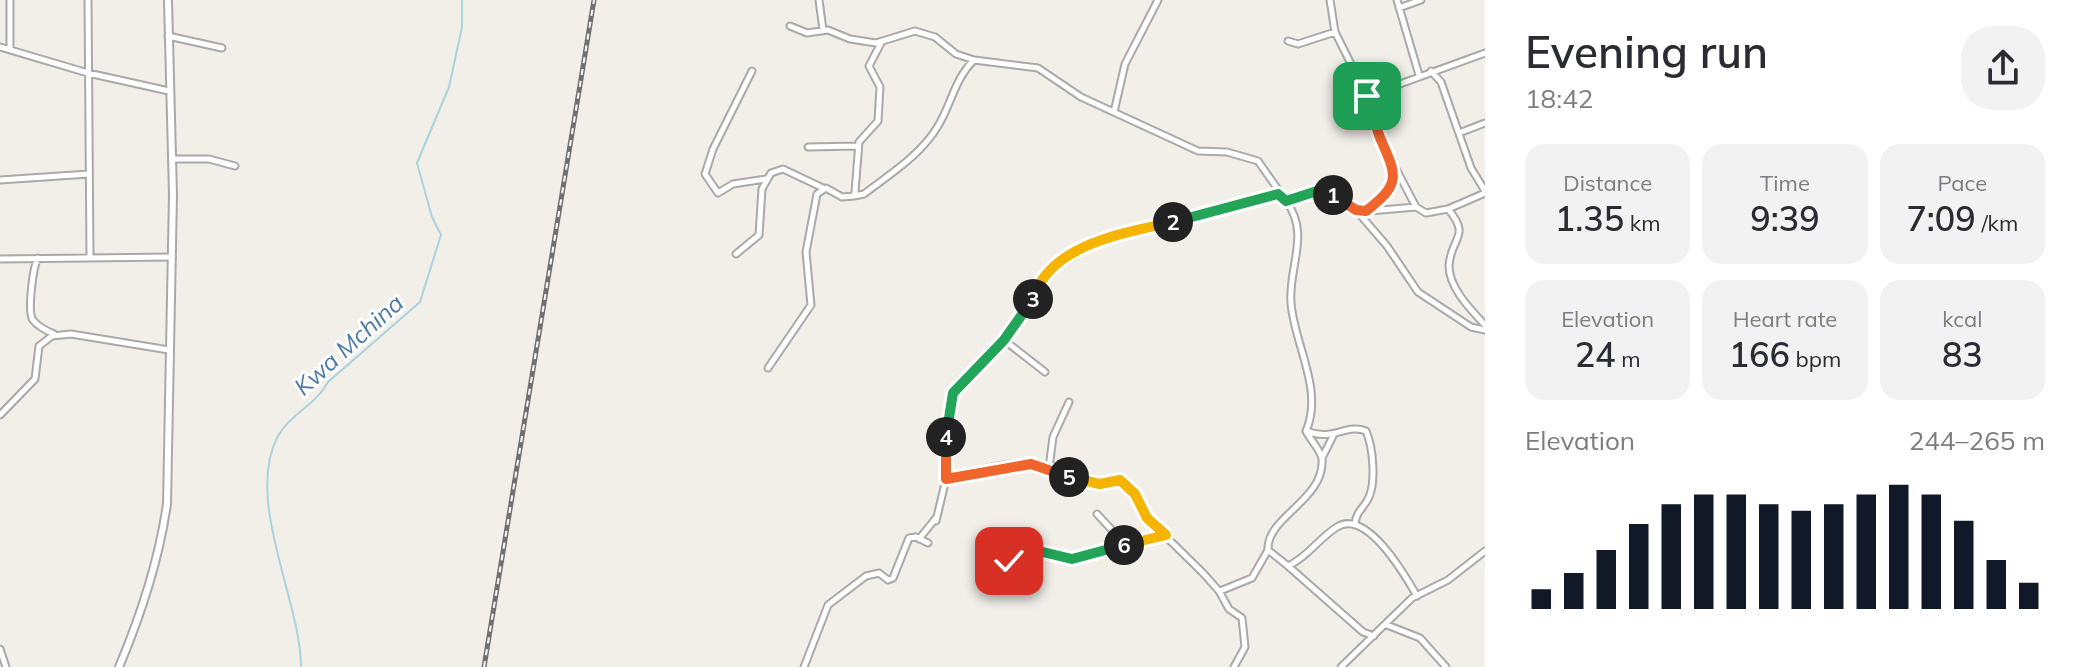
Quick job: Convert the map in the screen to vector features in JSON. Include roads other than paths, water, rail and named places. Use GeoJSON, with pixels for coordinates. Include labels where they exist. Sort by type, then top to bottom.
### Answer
{"type":"FeatureCollection","features":[{"type":"Feature","properties":{"kind":"street"},"geometry":{"type":"LineString","coordinates":[[10,0],[10,48]]}},
{"type":"Feature","properties":{"kind":"street"},"geometry":{"type":"LineString","coordinates":[[88,0],[90,256]]}},
{"type":"Feature","properties":{"kind":"street"},"geometry":{"type":"LineString","coordinates":[[119,667],[163,534],[167,504],[172,257],[168,0]]}},
{"type":"Feature","properties":{"kind":"street"},"geometry":{"type":"LineString","coordinates":[[819,0],[823,30]]}},
{"type":"Feature","properties":{"kind":"street"},"geometry":{"type":"LineString","coordinates":[[1114,112],[1125,64],[1158,0]]}},
{"type":"Feature","properties":{"kind":"street"},"geometry":{"type":"LineString","coordinates":[[1330,0],[1335,32],[1367,96],[1379,135],[1416,207],[1426,213],[1448,209],[1485,192],[1471,168],[1441,82],[1431,71]]}},
{"type":"Feature","properties":{"kind":"street"},"geometry":{"type":"LineString","coordinates":[[1397,0],[1419,75]]}},
{"type":"Feature","properties":{"kind":"street"},"geometry":{"type":"LineString","coordinates":[[1399,8],[1421,0]]}},
{"type":"Feature","properties":{"kind":"street"},"geometry":{"type":"LineString","coordinates":[[790,26],[807,33],[823,30],[850,39],[882,42],[915,31],[935,37],[956,54],[974,60],[1038,68],[1072,92],[1198,151],[1227,152],[1258,161],[1273,180],[1278,194],[1293,209],[1300,241],[1291,302],[1310,395],[1311,421],[1306,431]]}},
{"type":"Feature","properties":{"kind":"street"},"geometry":{"type":"LineString","coordinates":[[1288,41],[1298,44],[1335,32]]}},
{"type":"Feature","properties":{"kind":"street"},"geometry":{"type":"LineString","coordinates":[[167,36],[222,48]]}},
{"type":"Feature","properties":{"kind":"street"},"geometry":{"type":"LineString","coordinates":[[854,196],[858,146],[878,121],[880,87],[869,66],[882,42]]}},
{"type":"Feature","properties":{"kind":"street"},"geometry":{"type":"LineString","coordinates":[[0,47],[88,73],[169,91]]}},
{"type":"Feature","properties":{"kind":"street"},"geometry":{"type":"LineString","coordinates":[[1367,96],[1485,53]]}},
{"type":"Feature","properties":{"kind":"street"},"geometry":{"type":"LineString","coordinates":[[736,254],[759,235],[762,226],[758,211],[766,179],[774,171],[783,169],[842,197],[864,194],[922,147],[946,110],[954,86],[974,60]]}},
{"type":"Feature","properties":{"kind":"street"},"geometry":{"type":"LineString","coordinates":[[752,71],[715,145],[705,174],[718,193],[733,184],[766,179]]}},
{"type":"Feature","properties":{"kind":"street"},"geometry":{"type":"LineString","coordinates":[[1459,133],[1485,123]]}},
{"type":"Feature","properties":{"kind":"street"},"geometry":{"type":"LineString","coordinates":[[808,147],[858,146]]}},
{"type":"Feature","properties":{"kind":"street"},"geometry":{"type":"LineString","coordinates":[[172,159],[209,159],[235,166]]}},
{"type":"Feature","properties":{"kind":"street"},"geometry":{"type":"LineString","coordinates":[[1366,211],[1390,188],[1393,159]]}},
{"type":"Feature","properties":{"kind":"street"},"geometry":{"type":"LineString","coordinates":[[0,180],[89,174]]}},
{"type":"Feature","properties":{"kind":"street"},"geometry":{"type":"LineString","coordinates":[[768,368],[809,313],[812,295],[807,248],[816,198],[824,188]]}},
{"type":"Feature","properties":{"kind":"street"},"geometry":{"type":"LineString","coordinates":[[1286,201],[1306,192],[1325,192],[1356,210],[1387,246],[1418,292],[1471,327],[1485,327]]}},
{"type":"Feature","properties":{"kind":"street"},"geometry":{"type":"LineString","coordinates":[[919,539],[936,519],[946,479],[945,444],[953,393],[1004,340],[1029,306],[1041,277],[1087,245],[1278,194]]}},
{"type":"Feature","properties":{"kind":"street"},"geometry":{"type":"LineString","coordinates":[[1356,210],[1416,207]]}},
{"type":"Feature","properties":{"kind":"street"},"geometry":{"type":"LineString","coordinates":[[1448,209],[1460,229],[1451,254],[1450,276],[1485,327]]}},
{"type":"Feature","properties":{"kind":"street"},"geometry":{"type":"LineString","coordinates":[[0,259],[172,257]]}},
{"type":"Feature","properties":{"kind":"street"},"geometry":{"type":"LineString","coordinates":[[39,258],[32,269],[30,315],[38,325],[56,335]]}},
{"type":"Feature","properties":{"kind":"street"},"geometry":{"type":"LineString","coordinates":[[0,415],[35,379],[40,344],[56,335],[77,334],[122,345],[169,350]]}},
{"type":"Feature","properties":{"kind":"street"},"geometry":{"type":"LineString","coordinates":[[1004,340],[1045,372]]}},
{"type":"Feature","properties":{"kind":"street"},"geometry":{"type":"LineString","coordinates":[[1049,468],[1053,437],[1069,402]]}},
{"type":"Feature","properties":{"kind":"street"},"geometry":{"type":"LineString","coordinates":[[1306,431],[1319,437],[1359,428],[1366,431],[1370,440],[1370,496],[1356,512],[1355,525]]}},
{"type":"Feature","properties":{"kind":"street"},"geometry":{"type":"LineString","coordinates":[[1306,431],[1322,459]]}},
{"type":"Feature","properties":{"kind":"street"},"geometry":{"type":"LineString","coordinates":[[1219,591],[1252,578],[1268,550],[1269,537],[1318,481],[1322,459],[1333,436]]}},
{"type":"Feature","properties":{"kind":"street"},"geometry":{"type":"LineString","coordinates":[[946,479],[1016,465],[1049,468],[1100,484],[1120,480],[1135,494],[1147,518],[1219,591],[1229,609],[1243,622],[1245,647],[1234,667]]}},
{"type":"Feature","properties":{"kind":"street"},"geometry":{"type":"LineString","coordinates":[[1097,514],[1126,544]]}},
{"type":"Feature","properties":{"kind":"street"},"geometry":{"type":"LineString","coordinates":[[1288,566],[1306,557],[1338,527],[1355,525],[1392,554],[1417,596]]}},
{"type":"Feature","properties":{"kind":"street"},"geometry":{"type":"LineString","coordinates":[[992,589],[1014,553],[1026,548],[1072,559],[1166,535]]}},
{"type":"Feature","properties":{"kind":"street"},"geometry":{"type":"LineString","coordinates":[[804,667],[821,618],[834,599],[866,576],[879,573],[888,580],[893,578],[899,571],[905,543],[912,537],[928,543]]}},
{"type":"Feature","properties":{"kind":"street"},"geometry":{"type":"LineString","coordinates":[[1268,550],[1363,632],[1375,636]]}},
{"type":"Feature","properties":{"kind":"street"},"geometry":{"type":"LineString","coordinates":[[1341,667],[1417,596],[1448,580],[1485,551]]}},
{"type":"Feature","properties":{"kind":"street"},"geometry":{"type":"LineString","coordinates":[[1387,625],[1420,638],[1446,667]]}},
{"type":"Feature","properties":{"kind":"street"},"geometry":{"type":"LineString","coordinates":[[0,649],[6,667]]}},
{"type":"Feature","properties":{"kind":"waterway","name":"Kwa Mchina"},"geometry":{"type":"LineString","coordinates":[[301,667],[293,612],[270,519],[267,489],[269,461],[278,436],[289,421],[317,397],[328,382],[420,302],[441,235],[432,217],[417,163],[449,87],[462,27],[462,0]]}},
{"type":"Feature","properties":{"kind":"railway"},"geometry":{"type":"LineString","coordinates":[[484,667],[594,0]]}}]}
